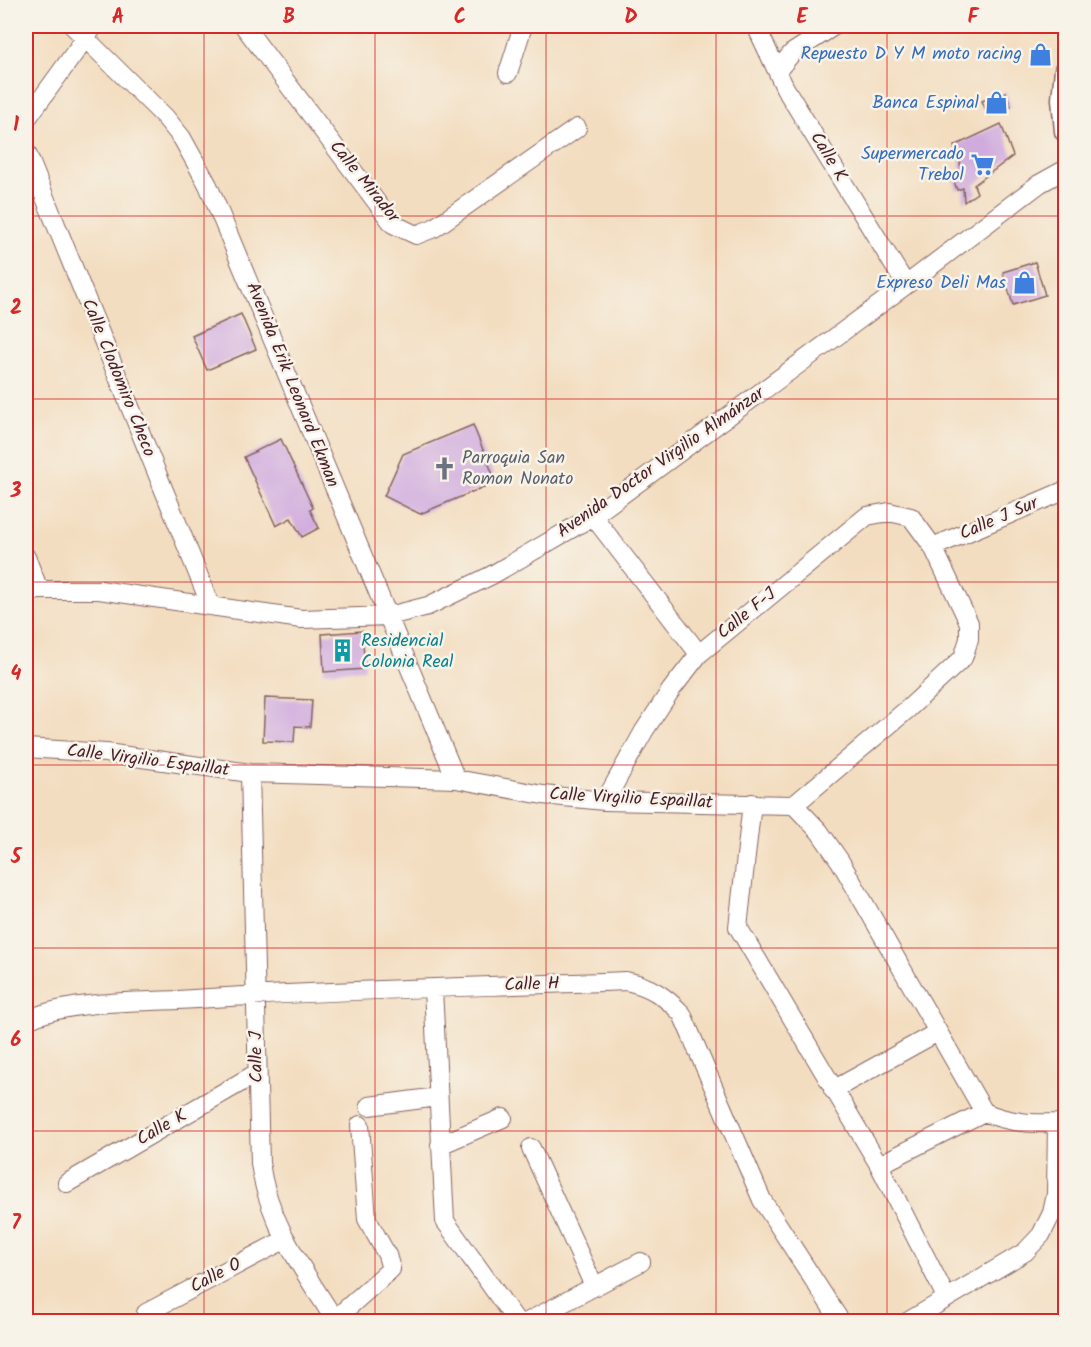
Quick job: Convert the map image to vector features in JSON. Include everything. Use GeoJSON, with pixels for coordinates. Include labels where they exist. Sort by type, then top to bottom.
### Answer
{"type":"FeatureCollection","features":[{"type":"Feature","properties":{"kind":"main road"},"geometry":{"type":"LineString","coordinates":[[1065,70],[1063,99],[1065,131]]}},
{"type":"Feature","properties":{"kind":"street","name":"Calle Mirador"},"geometry":{"type":"LineString","coordinates":[[244,26],[393,224],[416,235],[434,228],[577,128]]}},
{"type":"Feature","properties":{"kind":"street"},"geometry":{"type":"LineString","coordinates":[[508,73],[523,26]]}},
{"type":"Feature","properties":{"kind":"street","name":"Calle K"},"geometry":{"type":"LineString","coordinates":[[756,26],[777,71],[906,285]]}},
{"type":"Feature","properties":{"kind":"street"},"geometry":{"type":"LineString","coordinates":[[777,71],[792,53],[834,26]]}},
{"type":"Feature","properties":{"kind":"street"},"geometry":{"type":"LineString","coordinates":[[26,120],[84,29]]}},
{"type":"Feature","properties":{"kind":"street","name":"Avenida Erik Leonard Ekman"},"geometry":{"type":"LineString","coordinates":[[84,29],[176,131],[208,184],[456,779]]}},
{"type":"Feature","properties":{"kind":"street","name":"Calle Clodomiro Checo"},"geometry":{"type":"LineString","coordinates":[[26,151],[211,606]]}},
{"type":"Feature","properties":{"kind":"street","name":"Avenida Doctor Virgilio Almánzar"},"geometry":{"type":"LineString","coordinates":[[32,592],[99,590],[301,619],[389,616],[428,606],[492,575],[592,516],[1039,184],[1065,169]]}},
{"type":"Feature","properties":{"kind":"street","name":"Calle J Sur"},"geometry":{"type":"LineString","coordinates":[[933,547],[1065,490]]}},
{"type":"Feature","properties":{"kind":"street","name":"Calle F-J"},"geometry":{"type":"LineString","coordinates":[[605,801],[644,731],[671,690],[699,654],[867,516],[889,512],[911,517],[933,547]]}},
{"type":"Feature","properties":{"kind":"street"},"geometry":{"type":"LineString","coordinates":[[592,516],[699,654]]}},
{"type":"Feature","properties":{"kind":"street"},"geometry":{"type":"LineString","coordinates":[[907,1322],[1025,1252],[1041,1235],[1052,1213],[1056,1194],[1061,1123],[1020,1123],[1003,1120],[984,1112],[936,1033],[840,861],[819,831],[794,805],[909,708],[963,658],[969,639],[969,623],[933,547]]}},
{"type":"Feature","properties":{"kind":"street"},"geometry":{"type":"LineString","coordinates":[[26,557],[32,592]]}},
{"type":"Feature","properties":{"kind":"street","name":"Calle Virgilio Espaillat"},"geometry":{"type":"LineString","coordinates":[[26,748],[106,753],[250,774],[456,779],[543,795],[605,801],[794,805]]}},
{"type":"Feature","properties":{"kind":"street","name":"Calle J"},"geometry":{"type":"LineString","coordinates":[[250,774],[257,1073],[263,1188],[286,1239],[336,1320]]}},
{"type":"Feature","properties":{"kind":"street"},"geometry":{"type":"LineString","coordinates":[[752,803],[738,927],[879,1165],[946,1297]]}},
{"type":"Feature","properties":{"kind":"street","name":"Calle H"},"geometry":{"type":"LineString","coordinates":[[26,1021],[49,1012],[105,1004],[255,995],[627,981],[646,985],[668,999],[682,1014],[762,1200],[841,1322]]}},
{"type":"Feature","properties":{"kind":"street"},"geometry":{"type":"LineString","coordinates":[[433,989],[445,1221],[517,1322]]}},
{"type":"Feature","properties":{"kind":"street"},"geometry":{"type":"LineString","coordinates":[[833,1090],[936,1033]]}},
{"type":"Feature","properties":{"kind":"street","name":"Calle K"},"geometry":{"type":"LineString","coordinates":[[67,1183],[257,1073]]}},
{"type":"Feature","properties":{"kind":"street"},"geometry":{"type":"LineString","coordinates":[[369,1106],[438,1097]]}},
{"type":"Feature","properties":{"kind":"street"},"geometry":{"type":"LineString","coordinates":[[879,1165],[984,1112]]}},
{"type":"Feature","properties":{"kind":"street"},"geometry":{"type":"LineString","coordinates":[[440,1145],[502,1118]]}},
{"type":"Feature","properties":{"kind":"street"},"geometry":{"type":"LineString","coordinates":[[336,1320],[391,1269],[387,1255],[367,1219],[360,1125]]}},
{"type":"Feature","properties":{"kind":"street"},"geometry":{"type":"LineString","coordinates":[[531,1148],[594,1286]]}},
{"type":"Feature","properties":{"kind":"street","name":"Calle O"},"geometry":{"type":"LineString","coordinates":[[146,1313],[286,1239]]}},
{"type":"Feature","properties":{"kind":"street"},"geometry":{"type":"LineString","coordinates":[[527,1322],[641,1262]]}},
{"type":"Feature","properties":{"kind":"building","name":"Banca Espinal"},"geometry":{"type":"Polygon","coordinates":[[[1006,92],[1011,106],[988,115],[982,101],[1006,92]]]}},
{"type":"Feature","properties":{"kind":"building","name":"Supermercado Trebol"},"geometry":{"type":"Polygon","coordinates":[[[1001,124],[1013,156],[974,185],[977,193],[964,202],[963,188],[957,190],[952,176],[961,173],[960,160],[954,146],[1001,124]]]}},
{"type":"Feature","properties":{"kind":"building","name":"Expreso Deli Mas"},"geometry":{"type":"Polygon","coordinates":[[[1035,262],[1045,295],[1013,305],[1003,272],[1035,262]]]}},
{"type":"Feature","properties":{"kind":"building"},"geometry":{"type":"Polygon","coordinates":[[[241,314],[256,349],[207,370],[192,336],[241,314]]]}},
{"type":"Feature","properties":{"kind":"building","name":"Parroquia San Romon Nonato"},"geometry":{"type":"Polygon","coordinates":[[[473,425],[496,482],[420,514],[384,496],[403,454],[473,425]]]}},
{"type":"Feature","properties":{"kind":"building"},"geometry":{"type":"Polygon","coordinates":[[[281,439],[313,508],[310,510],[319,528],[302,537],[291,518],[276,526],[244,457],[281,439]]]}},
{"type":"Feature","properties":{"kind":"building","name":"Residencial Colonia Real"},"geometry":{"type":"Polygon","coordinates":[[[362,631],[365,669],[324,672],[322,634],[362,631]]]}},
{"type":"Feature","properties":{"kind":"building"},"geometry":{"type":"Polygon","coordinates":[[[265,698],[312,700],[310,727],[295,726],[294,742],[263,741],[265,698]]]}},
{"type":"Feature","properties":{"kind":"place","name":"Repuesto D Y M moto racing"},"geometry":{"type":"Point","coordinates":[1040,54]}},
{"type":"Feature","properties":{"kind":"place","name":"Banca Espinal"},"geometry":{"type":"Point","coordinates":[997,103]}},
{"type":"Feature","properties":{"kind":"place","name":"Supermercado Trebol"},"geometry":{"type":"Point","coordinates":[982,164]}},
{"type":"Feature","properties":{"kind":"place","name":"Expreso Deli Mas"},"geometry":{"type":"Point","coordinates":[1024,283]}},
{"type":"Feature","properties":{"kind":"place","name":"Parroquia San Romon Nonato"},"geometry":{"type":"Point","coordinates":[444,468]}},
{"type":"Feature","properties":{"kind":"place","name":"Residencial Colonia Real"},"geometry":{"type":"Point","coordinates":[343,651]}}]}
